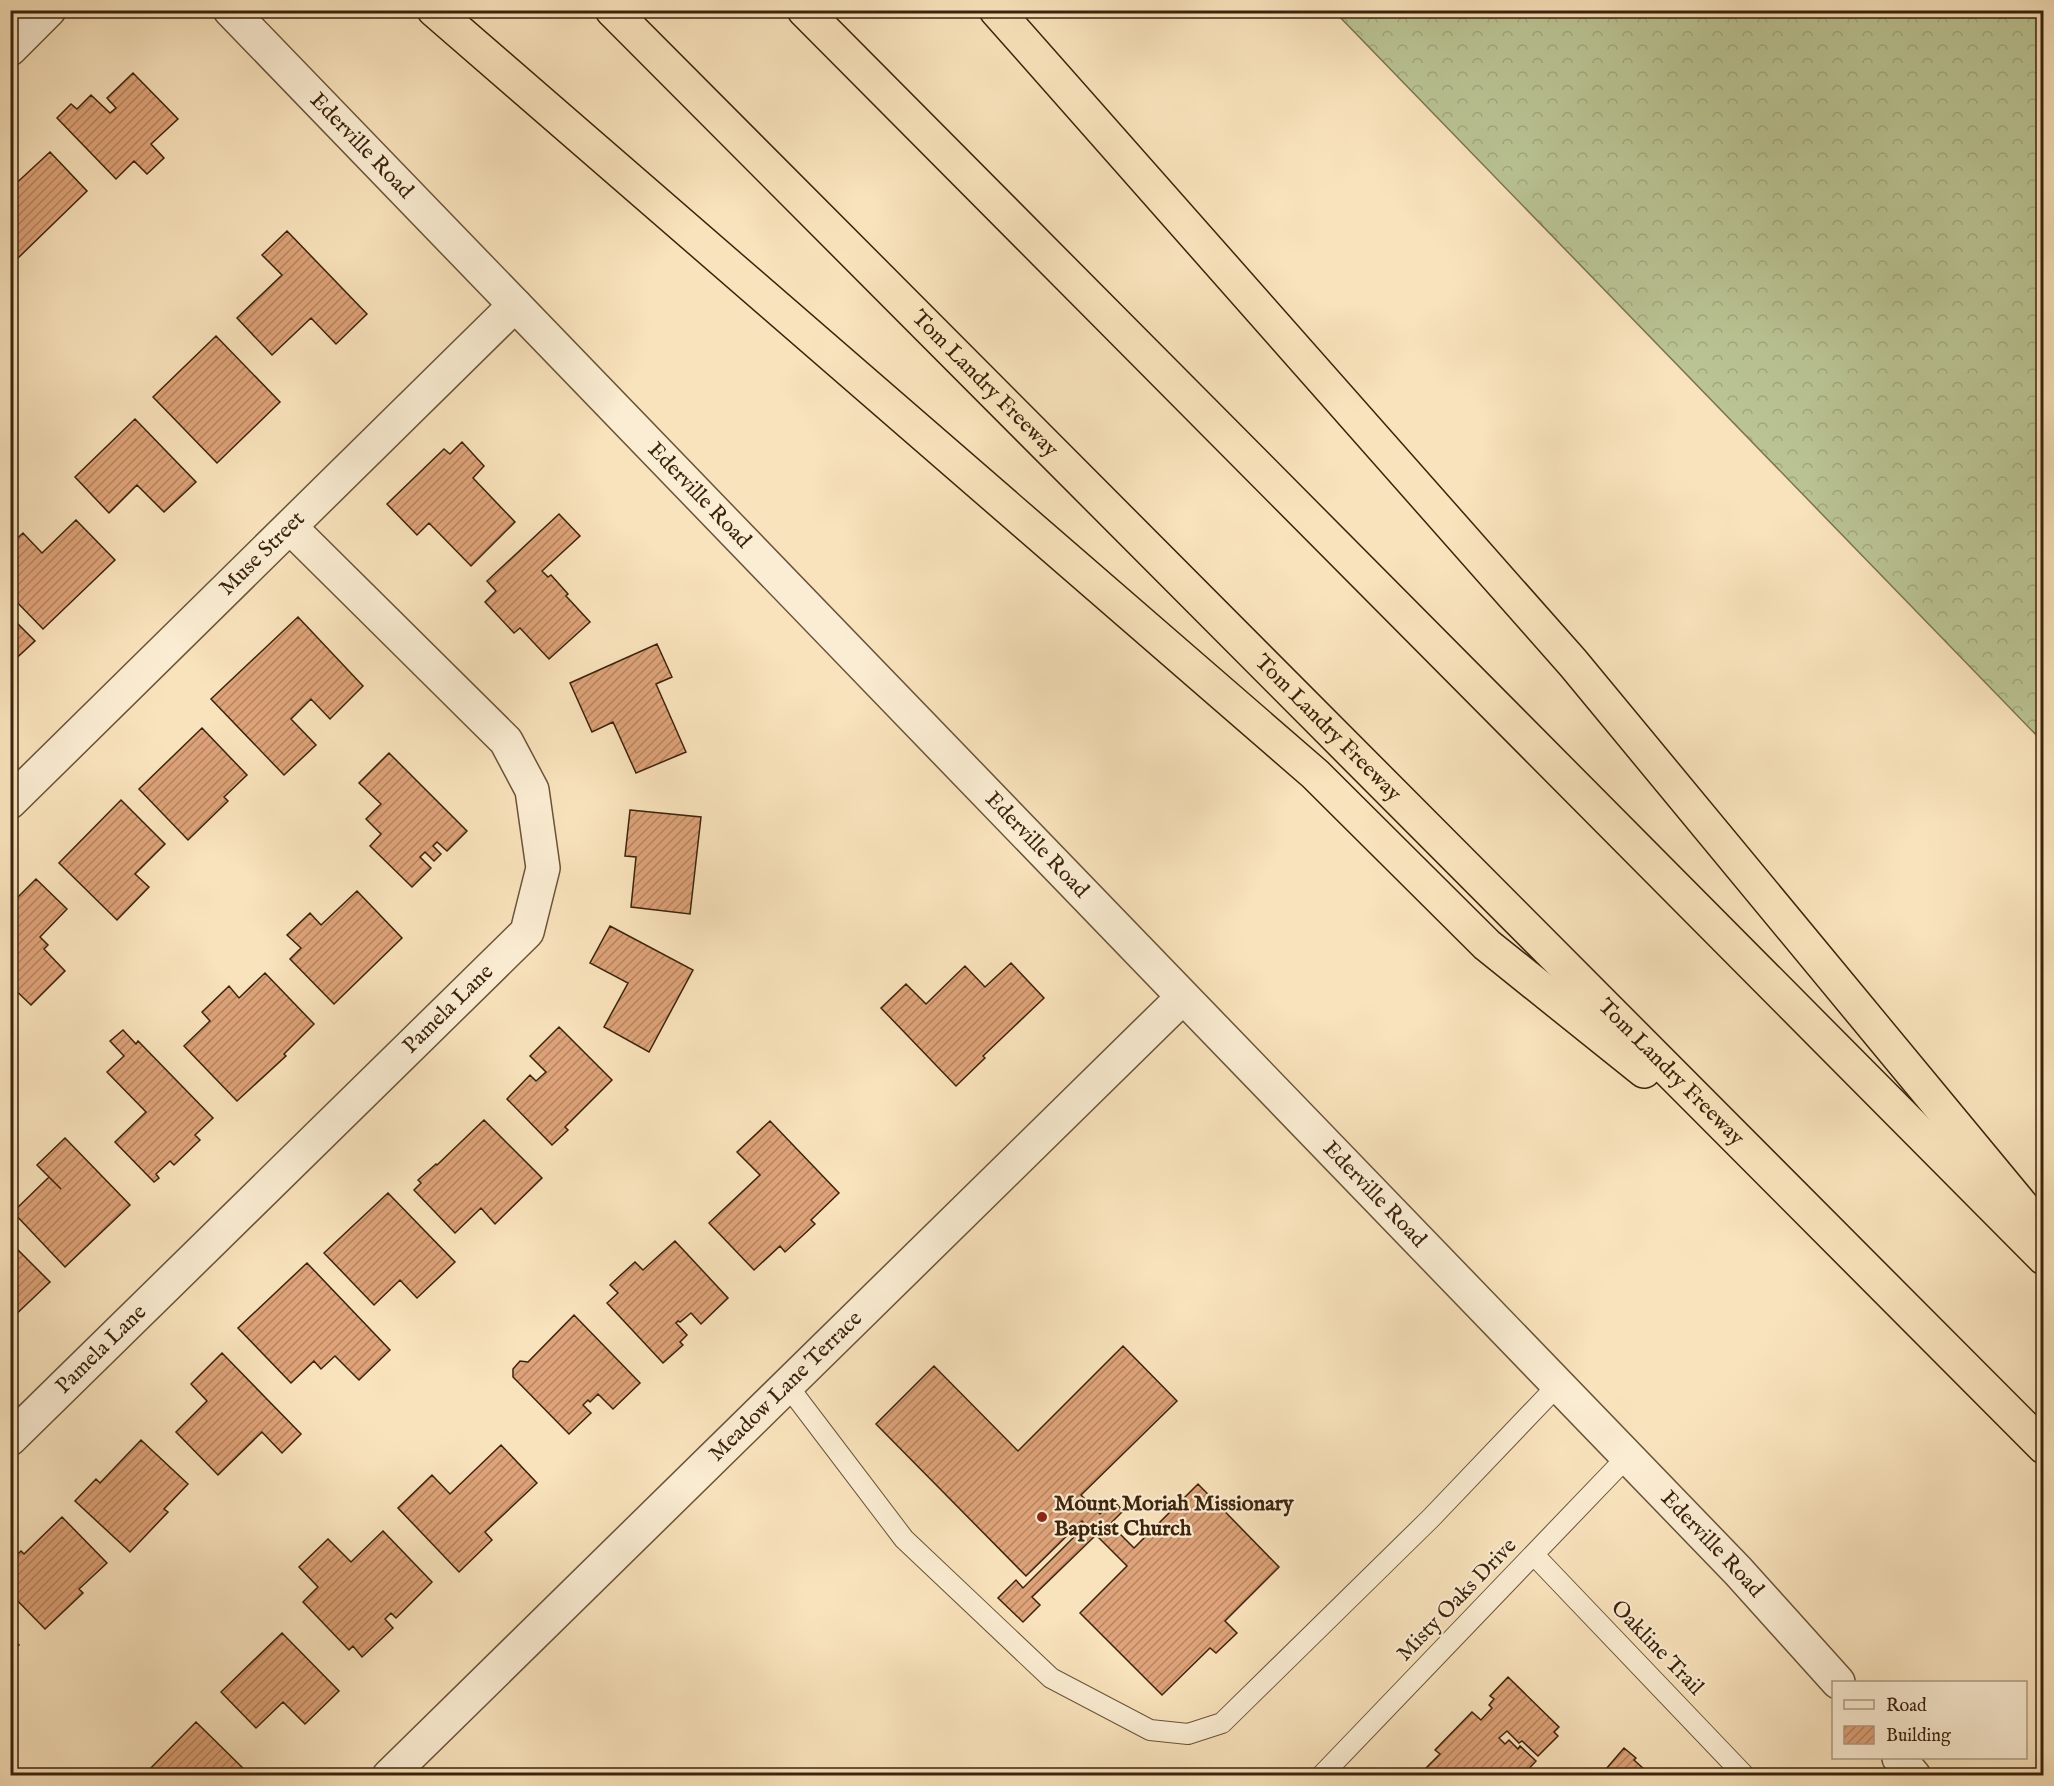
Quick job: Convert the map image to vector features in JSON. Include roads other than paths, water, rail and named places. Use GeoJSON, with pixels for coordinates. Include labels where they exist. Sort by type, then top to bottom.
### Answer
{"type":"FeatureCollection","features":[{"type":"Feature","properties":{"kind":"highway"},"geometry":{"type":"LineString","coordinates":[[434,10],[1315,774],[1487,945],[1759,1161]]}},
{"type":"Feature","properties":{"kind":"highway","name":"Tom Landry Freeway"},"geometry":{"type":"LineString","coordinates":[[612,10],[2043,1447]]}},
{"type":"Feature","properties":{"kind":"highway"},"geometry":{"type":"LineString","coordinates":[[804,10],[2043,1258]]}},
{"type":"Feature","properties":{"kind":"highway"},"geometry":{"type":"LineString","coordinates":[[996,10],[1573,663],[2043,1231]]}},
{"type":"Feature","properties":{"kind":"street"},"geometry":{"type":"LineString","coordinates":[[10,49],[49,10]]}},
{"type":"Feature","properties":{"kind":"street","name":"Ederville Road"},"geometry":{"type":"LineString","coordinates":[[230,10],[1738,1571],[1836,1681]]}},
{"type":"Feature","properties":{"kind":"street","name":"Muse Street"},"geometry":{"type":"LineString","coordinates":[[10,802],[515,305]]}},
{"type":"Feature","properties":{"kind":"street","name":"Pamela Lane"},"geometry":{"type":"LineString","coordinates":[[10,1439],[527,932],[543,868],[532,790],[506,741],[290,527]]}},
{"type":"Feature","properties":{"kind":"street","name":"Meadow Lane Terrace"},"geometry":{"type":"LineString","coordinates":[[389,1776],[1183,997]]}},
{"type":"Feature","properties":{"kind":"street"},"geometry":{"type":"LineString","coordinates":[[1900,1759],[1914,1776]]}},
{"type":"Feature","properties":{"kind":"lane"},"geometry":{"type":"LineString","coordinates":[[787,1385],[904,1539],[1051,1678],[1150,1730],[1188,1734],[1222,1723],[1431,1518],[1558,1385]]}},
{"type":"Feature","properties":{"kind":"lane","name":"Misty Oaks Drive"},"geometry":{"type":"LineString","coordinates":[[1321,1776],[1627,1456]]}},
{"type":"Feature","properties":{"kind":"lane","name":"Oakline Trail"},"geometry":{"type":"LineString","coordinates":[[1534,1555],[1745,1776]]}},
{"type":"Feature","properties":{"kind":"place","name":"Mount Moriah Missionary Baptist Church"},"geometry":{"type":"Point","coordinates":[1042,1517]}}]}
